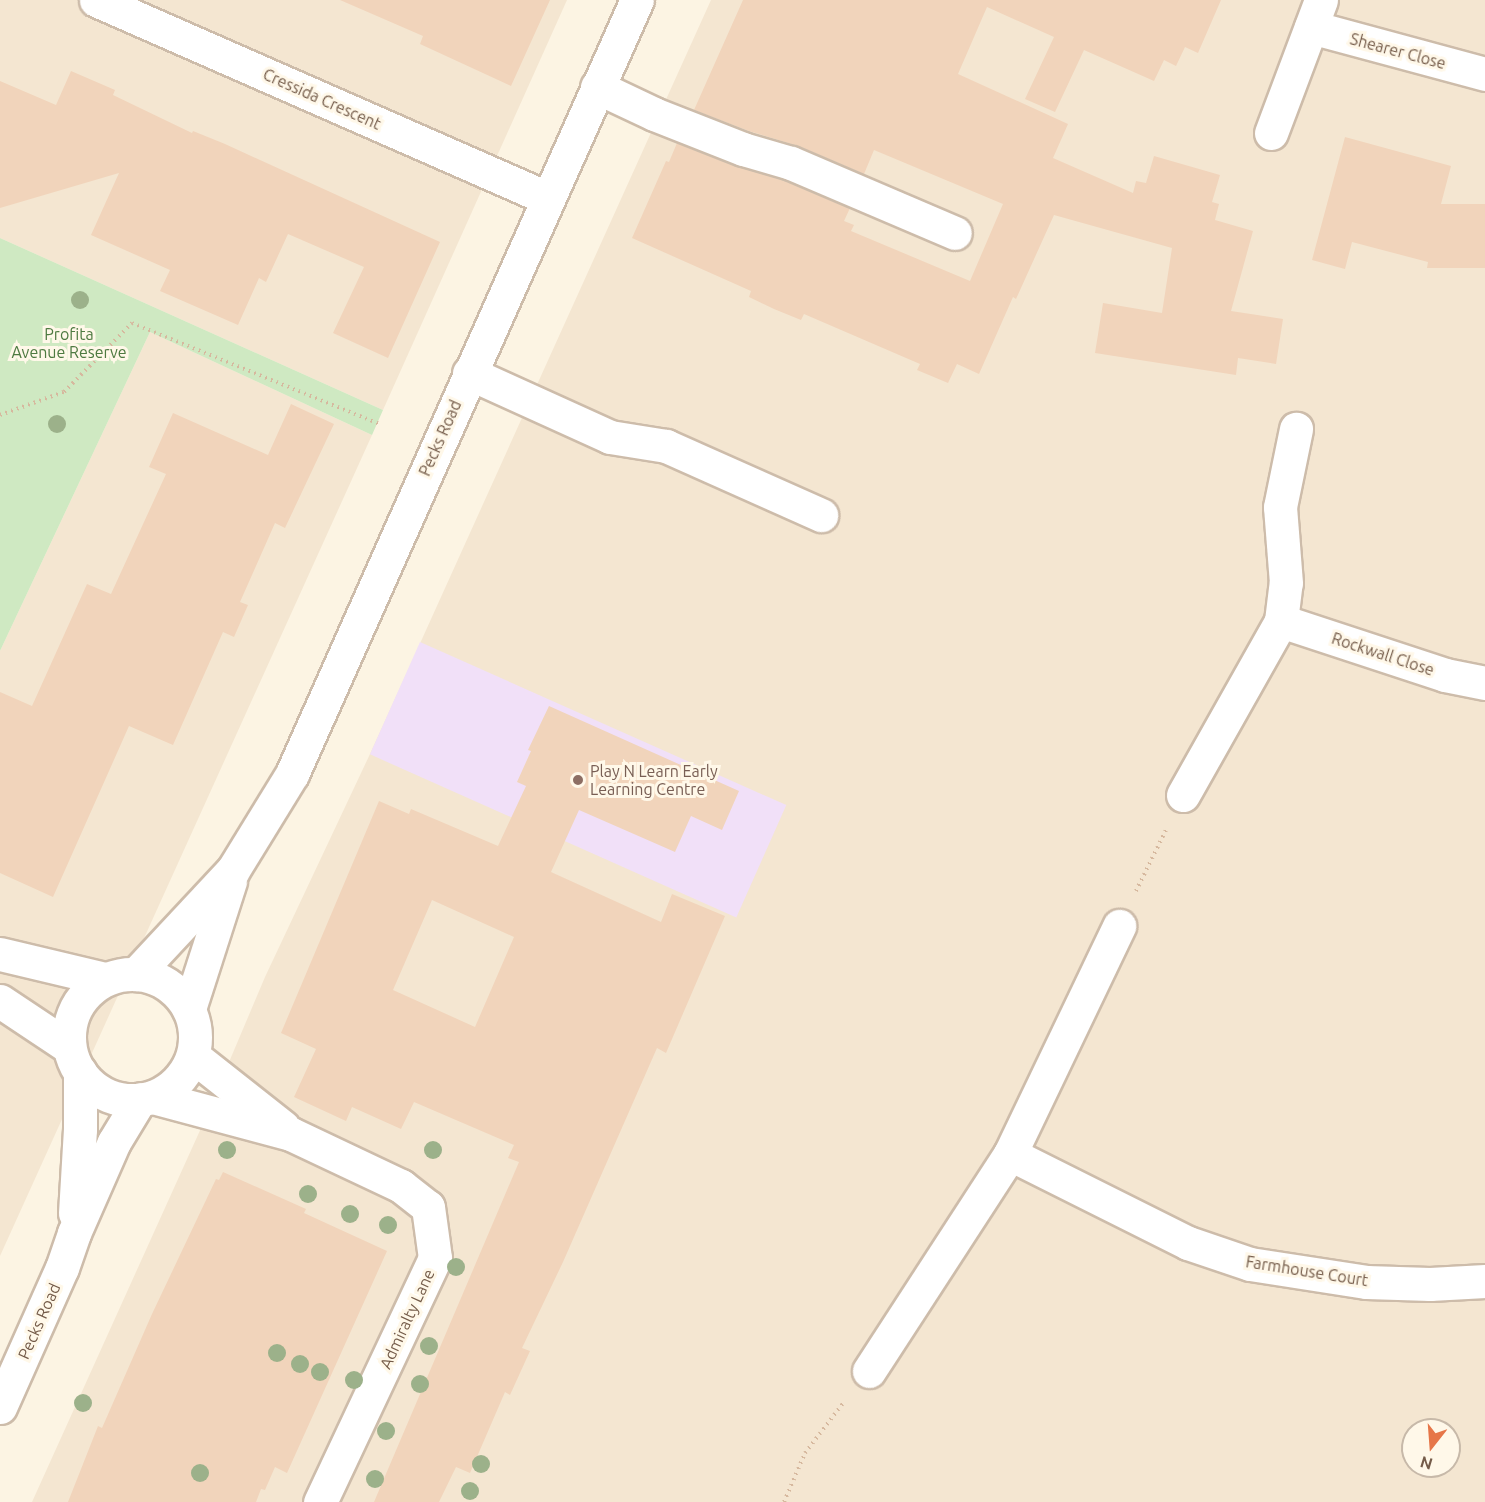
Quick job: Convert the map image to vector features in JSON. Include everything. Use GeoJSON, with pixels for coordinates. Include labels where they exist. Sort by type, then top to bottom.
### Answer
{"type":"FeatureCollection","features":[{"type":"Feature","properties":{"kind":"street","name":"Cressida Crescent"},"geometry":{"type":"LineString","coordinates":[[96,0],[548,198]]}},
{"type":"Feature","properties":{"kind":"street","name":"Pecks Road"},"geometry":{"type":"LineString","coordinates":[[189,1009],[233,870],[292,774],[637,0]]}},
{"type":"Feature","properties":{"kind":"street","name":"Shearer Close"},"geometry":{"type":"LineString","coordinates":[[1271,133],[1316,14],[1485,74]]}},
{"type":"Feature","properties":{"kind":"street"},"geometry":{"type":"LineString","coordinates":[[597,87],[654,114],[743,149],[791,163],[955,233]]}},
{"type":"Feature","properties":{"kind":"street"},"geometry":{"type":"LineString","coordinates":[[469,373],[610,437],[666,446],[821,515]]}},
{"type":"Feature","properties":{"kind":"street"},"geometry":{"type":"LineString","coordinates":[[1183,795],[1281,621],[1286,584],[1280,507],[1296,429]]}},
{"type":"Feature","properties":{"kind":"street","name":"Rockwall Close"},"geometry":{"type":"LineString","coordinates":[[1281,621],[1445,675],[1485,683]]}},
{"type":"Feature","properties":{"kind":"street","name":"Pecks Road"},"geometry":{"type":"LineString","coordinates":[[121,976],[233,870]]}},
{"type":"Feature","properties":{"kind":"street"},"geometry":{"type":"LineString","coordinates":[[869,1371],[1010,1154],[1119,926]]}},
{"type":"Feature","properties":{"kind":"street"},"geometry":{"type":"LineString","coordinates":[[0,954],[121,976],[158,979],[176,991],[189,1009],[195,1024],[193,1056],[184,1073],[170,1088],[146,1098],[123,1099],[106,1094],[91,1085],[74,1060],[0,1001]]}},
{"type":"Feature","properties":{"kind":"street"},"geometry":{"type":"LineString","coordinates":[[74,1060],[69,1026],[76,1007],[88,990],[121,976]]}},
{"type":"Feature","properties":{"kind":"street","name":"Admiralty Lane"},"geometry":{"type":"LineString","coordinates":[[193,1056],[291,1134]]}},
{"type":"Feature","properties":{"kind":"street","name":"Pecks Road"},"geometry":{"type":"LineString","coordinates":[[74,1060],[80,1129],[74,1233]]}},
{"type":"Feature","properties":{"kind":"street","name":"Pecks Road"},"geometry":{"type":"LineString","coordinates":[[0,1407],[62,1268],[74,1233],[114,1142],[146,1098]]}},
{"type":"Feature","properties":{"kind":"street","name":"Admiralty Lane"},"geometry":{"type":"LineString","coordinates":[[146,1098],[291,1134],[401,1186],[428,1207],[435,1258],[320,1502]]}},
{"type":"Feature","properties":{"kind":"street","name":"Farmhouse Court"},"geometry":{"type":"LineString","coordinates":[[1010,1154],[1188,1243],[1250,1264],[1366,1282],[1430,1284],[1485,1281]]}},
{"type":"Feature","properties":{"kind":"path"},"geometry":{"type":"LineString","coordinates":[[0,415],[64,392],[132,323],[380,424]]}},
{"type":"Feature","properties":{"kind":"path"},"geometry":{"type":"LineString","coordinates":[[1119,926],[1183,795]]}},
{"type":"Feature","properties":{"kind":"path"},"geometry":{"type":"LineString","coordinates":[[784,1502],[805,1453],[869,1371]]}},
{"type":"Feature","properties":{"kind":"shaded area"},"geometry":{"type":"Polygon","coordinates":[[[0,0],[567,0],[383,410],[0,238],[0,0]]]}},
{"type":"Feature","properties":{"kind":"shaded area"},"geometry":{"type":"Polygon","coordinates":[[[711,0],[1485,0],[1485,1502],[32,1502],[202,1126],[265,977],[370,754],[711,0]]]}},
{"type":"Feature","properties":{"kind":"shaded area"},"geometry":{"type":"Polygon","coordinates":[[[150,332],[372,435],[0,1256],[0,651],[150,332]]]}},
{"type":"Feature","properties":{"kind":"shaded area","name":"Play N Learn Early Learning Centre"},"geometry":{"type":"Polygon","coordinates":[[[420,642],[786,805],[736,917],[370,754],[420,642]]]}},
{"type":"Feature","properties":{"kind":"green space","name":"Profita Avenue Reserve"},"geometry":{"type":"Polygon","coordinates":[[[0,238],[383,410],[372,435],[150,332],[0,651],[0,238]]]}},
{"type":"Feature","properties":{"kind":"building"},"geometry":{"type":"Polygon","coordinates":[[[340,0],[550,0],[511,86],[420,44],[423,36],[340,0]]]}},
{"type":"Feature","properties":{"kind":"building"},"geometry":{"type":"Polygon","coordinates":[[[743,0],[1221,0],[1198,53],[1185,47],[1176,66],[1164,60],[1154,81],[1084,50],[1055,112],[1025,99],[1054,37],[987,7],[958,74],[1068,124],[1053,158],[1133,193],[1136,181],[1146,183],[1154,156],[1220,175],[1212,202],[1219,204],[1215,220],[1253,231],[1231,311],[1283,319],[1276,364],[1238,358],[1236,375],[1095,353],[1103,303],[1162,313],[1172,248],[1054,215],[1016,299],[1013,297],[979,374],[957,364],[948,383],[917,370],[920,364],[804,314],[801,320],[774,309],[749,297],[751,291],[632,238],[666,161],[669,162],[677,143],[736,166],[785,181],[850,208],[844,221],[854,225],[851,231],[970,281],[1003,204],[874,150],[864,174],[798,146],[749,131],[694,110],[743,0]]]}},
{"type":"Feature","properties":{"kind":"building"},"geometry":{"type":"Polygon","coordinates":[[[71,71],[115,90],[113,95],[192,133],[193,131],[225,144],[440,242],[388,358],[333,333],[364,267],[288,234],[266,282],[259,278],[238,325],[160,291],[170,270],[91,235],[119,173],[0,208],[0,81],[56,105],[71,71]]]}},
{"type":"Feature","properties":{"kind":"building"},"geometry":{"type":"Polygon","coordinates":[[[1345,137],[1451,166],[1441,204],[1485,204],[1485,268],[1427,268],[1428,262],[1352,242],[1345,269],[1312,260],[1345,137]]]}},
{"type":"Feature","properties":{"kind":"building"},"geometry":{"type":"Polygon","coordinates":[[[291,404],[334,424],[285,528],[275,523],[240,602],[248,605],[234,637],[223,632],[173,745],[129,726],[53,897],[0,873],[0,692],[32,706],[87,584],[111,594],[166,474],[149,467],[173,413],[268,455],[291,404]]]}},
{"type":"Feature","properties":{"kind":"building"},"geometry":{"type":"Polygon","coordinates":[[[549,706],[739,791],[722,830],[691,816],[675,852],[579,810],[551,872],[661,922],[672,894],[725,916],[666,1053],[657,1048],[563,1262],[522,1348],[530,1351],[510,1395],[505,1392],[470,1473],[456,1467],[439,1502],[374,1502],[519,1162],[508,1158],[514,1145],[414,1102],[401,1129],[352,1107],[346,1121],[294,1097],[316,1049],[281,1033],[379,801],[409,814],[411,809],[498,846],[526,786],[517,782],[531,751],[528,750],[549,706]],[[432,900],[393,990],[475,1027],[514,937],[432,900]]]}},
{"type":"Feature","properties":{"kind":"building"},"geometry":{"type":"Polygon","coordinates":[[[223,1172],[306,1209],[304,1213],[387,1251],[287,1473],[275,1467],[265,1490],[261,1489],[256,1502],[68,1502],[98,1426],[102,1428],[152,1314],[216,1179],[219,1180],[223,1172]]]}},
{"type":"Feature","properties":{"kind":"place","name":"Play N Learn Early Learning Centre"},"geometry":{"type":"Point","coordinates":[578,780]}}]}
